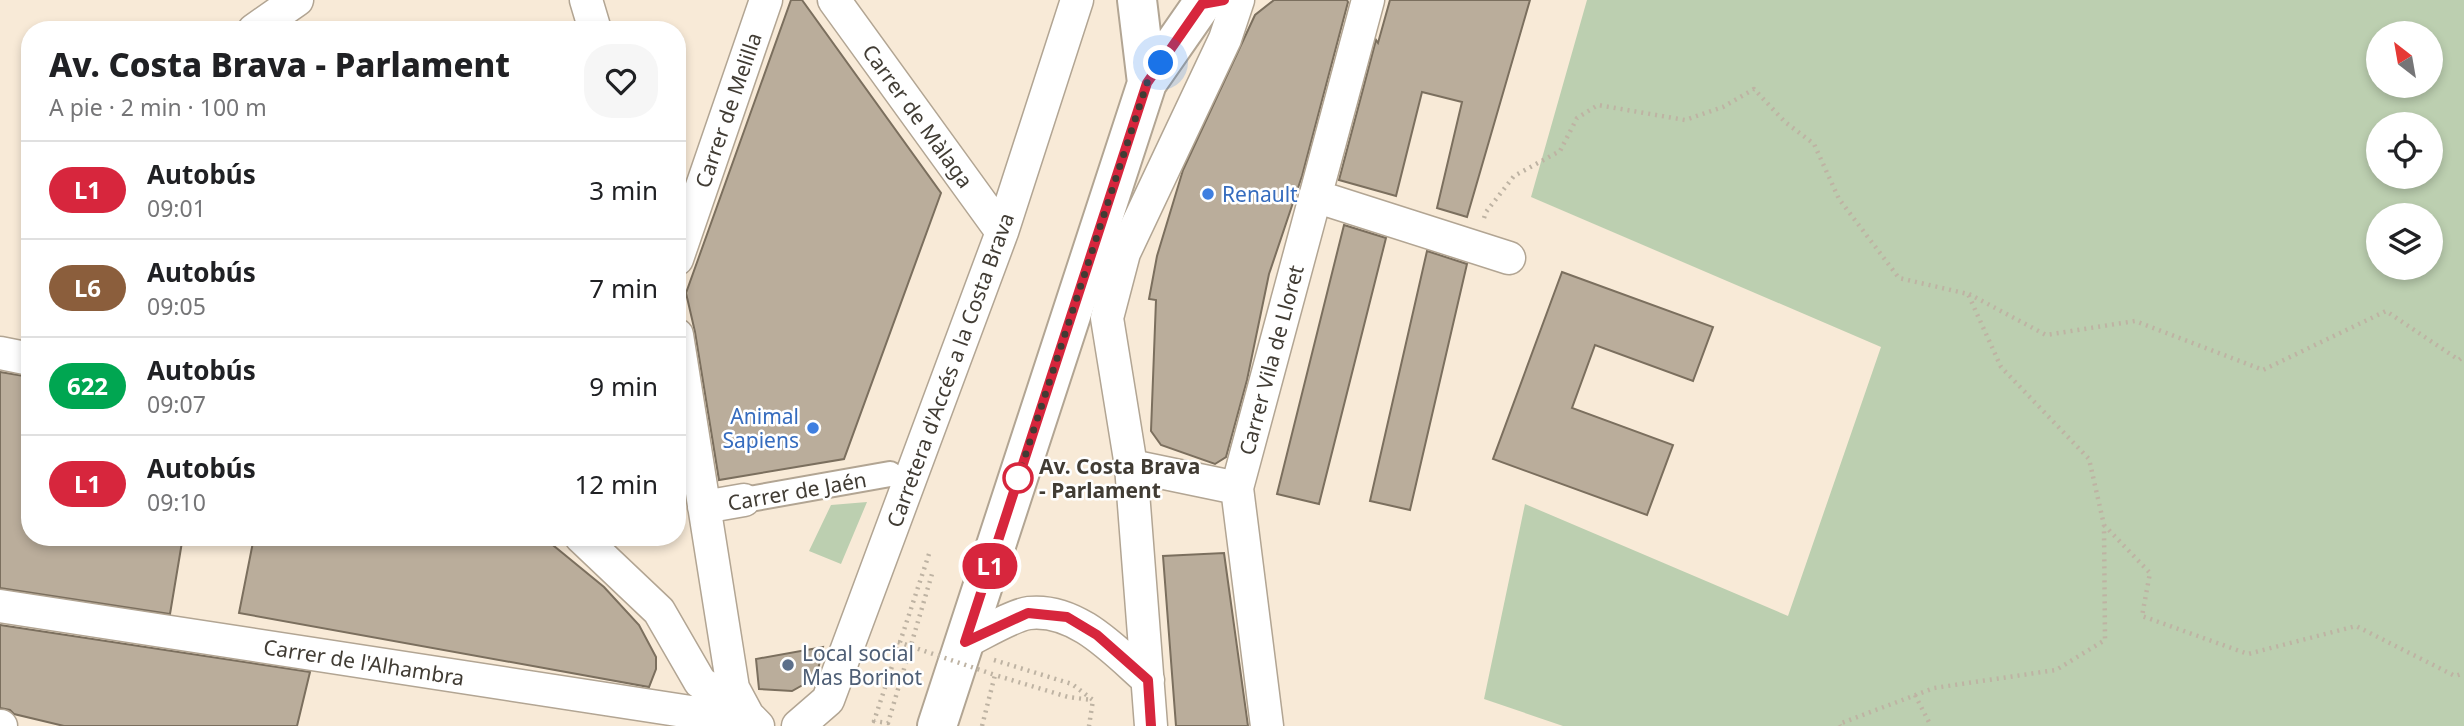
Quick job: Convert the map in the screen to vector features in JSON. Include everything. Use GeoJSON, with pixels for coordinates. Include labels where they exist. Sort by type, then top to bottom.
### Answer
{"type":"FeatureCollection","features":[{"type":"Feature","properties":{"kind":"main road"},"geometry":{"type":"LineString","coordinates":[[1137,0],[1147,83]]}},
{"type":"Feature","properties":{"kind":"main road"},"geometry":{"type":"LineString","coordinates":[[937,726],[1147,83],[1211,1]]}},
{"type":"Feature","properties":{"kind":"street"},"geometry":{"type":"LineString","coordinates":[[267,21],[297,0]]}},
{"type":"Feature","properties":{"kind":"street"},"geometry":{"type":"LineString","coordinates":[[586,0],[592,21]]}},
{"type":"Feature","properties":{"kind":"street","name":"Carrer de Melilla"},"geometry":{"type":"LineString","coordinates":[[686,233],[766,0]]}},
{"type":"Feature","properties":{"kind":"street","name":"Carrer de Màlaga"},"geometry":{"type":"LineString","coordinates":[[834,0],[1002,232]]}},
{"type":"Feature","properties":{"kind":"street","name":"Carretera d'Accés a la Costa Brava"},"geometry":{"type":"LineString","coordinates":[[798,726],[828,700],[1002,232],[1077,0]]}},
{"type":"Feature","properties":{"kind":"street","name":"Carrer Vila de Lloret"},"geometry":{"type":"LineString","coordinates":[[1266,723],[1237,488],[1368,0]]}},
{"type":"Feature","properties":{"kind":"street"},"geometry":{"type":"LineString","coordinates":[[1151,726],[1131,466],[1107,318],[1125,253],[1225,39],[1211,1]]}},
{"type":"Feature","properties":{"kind":"street"},"geometry":{"type":"LineString","coordinates":[[1315,196],[1509,258]]}},
{"type":"Feature","properties":{"kind":"street"},"geometry":{"type":"LineString","coordinates":[[0,353],[21,357]]}},
{"type":"Feature","properties":{"kind":"street"},"geometry":{"type":"LineString","coordinates":[[686,392],[733,688],[743,723]]}},
{"type":"Feature","properties":{"kind":"street"},"geometry":{"type":"LineString","coordinates":[[1131,466],[1237,488]]}},
{"type":"Feature","properties":{"kind":"street","name":"Carrer de Jaén"},"geometry":{"type":"LineString","coordinates":[[704,507],[890,474]]}},
{"type":"Feature","properties":{"kind":"street"},"geometry":{"type":"LineString","coordinates":[[590,546],[659,611],[700,682],[743,723]]}},
{"type":"Feature","properties":{"kind":"street","name":"Carrer de l'Alhambra"},"geometry":{"type":"LineString","coordinates":[[0,606],[710,715],[743,723]]}},
{"type":"Feature","properties":{"kind":"street"},"geometry":{"type":"LineString","coordinates":[[965,642],[1028,613],[1067,617],[1097,635],[1148,680]]}},
{"type":"Feature","properties":{"kind":"path"},"geometry":{"type":"LineString","coordinates":[[1476,246],[1486,212],[1514,176],[1560,151],[1577,118],[1598,105],[1685,120],[1723,107],[1755,89],[1785,122],[1814,144],[1839,199],[1899,278],[1968,294],[2046,335],[2135,321],[2263,370],[2386,310],[2459,360],[2464,356]]}},
{"type":"Feature","properties":{"kind":"path"},"geometry":{"type":"LineString","coordinates":[[1840,726],[1839,724],[1934,688],[2056,670],[2105,640],[2104,525],[2089,459],[2001,368],[1968,294]]}},
{"type":"Feature","properties":{"kind":"path"},"geometry":{"type":"LineString","coordinates":[[2104,525],[2150,573],[2142,616],[2248,654],[2356,626],[2455,676],[2464,673]]}},
{"type":"Feature","properties":{"kind":"path"},"geometry":{"type":"LineString","coordinates":[[929,554],[874,721],[888,723],[932,574]]}},
{"type":"Feature","properties":{"kind":"path"},"geometry":{"type":"LineString","coordinates":[[898,642],[1068,697],[1093,700]]}},
{"type":"Feature","properties":{"kind":"path"},"geometry":{"type":"LineString","coordinates":[[985,686],[993,659],[1072,684],[1093,700]]}},
{"type":"Feature","properties":{"kind":"path"},"geometry":{"type":"LineString","coordinates":[[982,726],[995,675]]}},
{"type":"Feature","properties":{"kind":"path"},"geometry":{"type":"LineString","coordinates":[[1914,695],[1931,726]]}},
{"type":"Feature","properties":{"kind":"path"},"geometry":{"type":"LineString","coordinates":[[1089,726],[1093,700]]}},
{"type":"Feature","properties":{"kind":"green space"},"geometry":{"type":"Polygon","coordinates":[[[1587,0],[2464,0],[2464,726],[1563,726],[1484,699],[1525,504],[1788,616],[1881,347],[1531,197],[1587,0]]]}},
{"type":"Feature","properties":{"kind":"green space"},"geometry":{"type":"Polygon","coordinates":[[[867,502],[841,564],[809,551],[831,505],[867,502]]]}},
{"type":"Feature","properties":{"kind":"building"},"geometry":{"type":"Polygon","coordinates":[[[791,0],[802,0],[941,193],[844,459],[719,480],[686,293],[791,0]]]}},
{"type":"Feature","properties":{"kind":"building"},"geometry":{"type":"Polygon","coordinates":[[[1274,0],[1348,2],[1302,176],[1269,274],[1247,380],[1226,457],[1215,464],[1161,445],[1151,431],[1156,300],[1149,299],[1157,256],[1183,170],[1255,15],[1274,0]]]}},
{"type":"Feature","properties":{"kind":"building"},"geometry":{"type":"Polygon","coordinates":[[[1390,0],[1530,0],[1467,217],[1437,208],[1462,102],[1422,92],[1396,196],[1339,180],[1376,40],[1378,43],[1390,0]]]}},
{"type":"Feature","properties":{"kind":"building"},"geometry":{"type":"Polygon","coordinates":[[[1344,225],[1386,238],[1319,504],[1277,494],[1344,225]]]}},
{"type":"Feature","properties":{"kind":"building"},"geometry":{"type":"Polygon","coordinates":[[[1427,251],[1467,264],[1410,510],[1370,501],[1427,251]]]}},
{"type":"Feature","properties":{"kind":"building"},"geometry":{"type":"Polygon","coordinates":[[[1562,272],[1713,327],[1693,381],[1595,345],[1572,408],[1673,445],[1647,515],[1493,459],[1562,272]]]}},
{"type":"Feature","properties":{"kind":"building"},"geometry":{"type":"Polygon","coordinates":[[[0,372],[21,376],[21,546],[181,546],[170,614],[0,588],[0,372]]]}},
{"type":"Feature","properties":{"kind":"building"},"geometry":{"type":"Polygon","coordinates":[[[252,546],[554,546],[604,587],[639,625],[656,657],[656,669],[649,687],[239,613],[252,546]]]}},
{"type":"Feature","properties":{"kind":"building"},"geometry":{"type":"Polygon","coordinates":[[[1224,553],[1248,726],[1176,726],[1163,556],[1224,553]]]}},
{"type":"Feature","properties":{"kind":"building"},"geometry":{"type":"Polygon","coordinates":[[[0,625],[310,672],[297,726],[64,726],[14,714],[10,710],[0,708],[0,625]]]}},
{"type":"Feature","properties":{"kind":"building","name":"Local social Mas Borinot"},"geometry":{"type":"Polygon","coordinates":[[[823,647],[818,670],[808,682],[792,691],[759,689],[756,659],[823,647]]]}},
{"type":"Feature","properties":{"kind":"bus line","name":"L1"},"geometry":{"type":"LineString","coordinates":[[1151,726],[1148,680],[1097,635],[1067,617],[1028,613],[965,642],[1147,83],[1202,4],[1224,0]]}},
{"type":"Feature","properties":{"kind":"place","name":"Renault"},"geometry":{"type":"Point","coordinates":[1208,194]}},
{"type":"Feature","properties":{"kind":"place","name":"Animal Sapiens"},"geometry":{"type":"Point","coordinates":[813,428]}},
{"type":"Feature","properties":{"kind":"place","name":"Av. Costa Brava - Parlament"},"geometry":{"type":"Point","coordinates":[1018,478]}},
{"type":"Feature","properties":{"kind":"place","name":"Local social Mas Borinot"},"geometry":{"type":"Point","coordinates":[788,665]}},
{"type":"Feature","properties":{"kind":"route"},"geometry":{"type":"LineString","coordinates":[[1018,478],[1147,83],[1161,63]]}}]}
